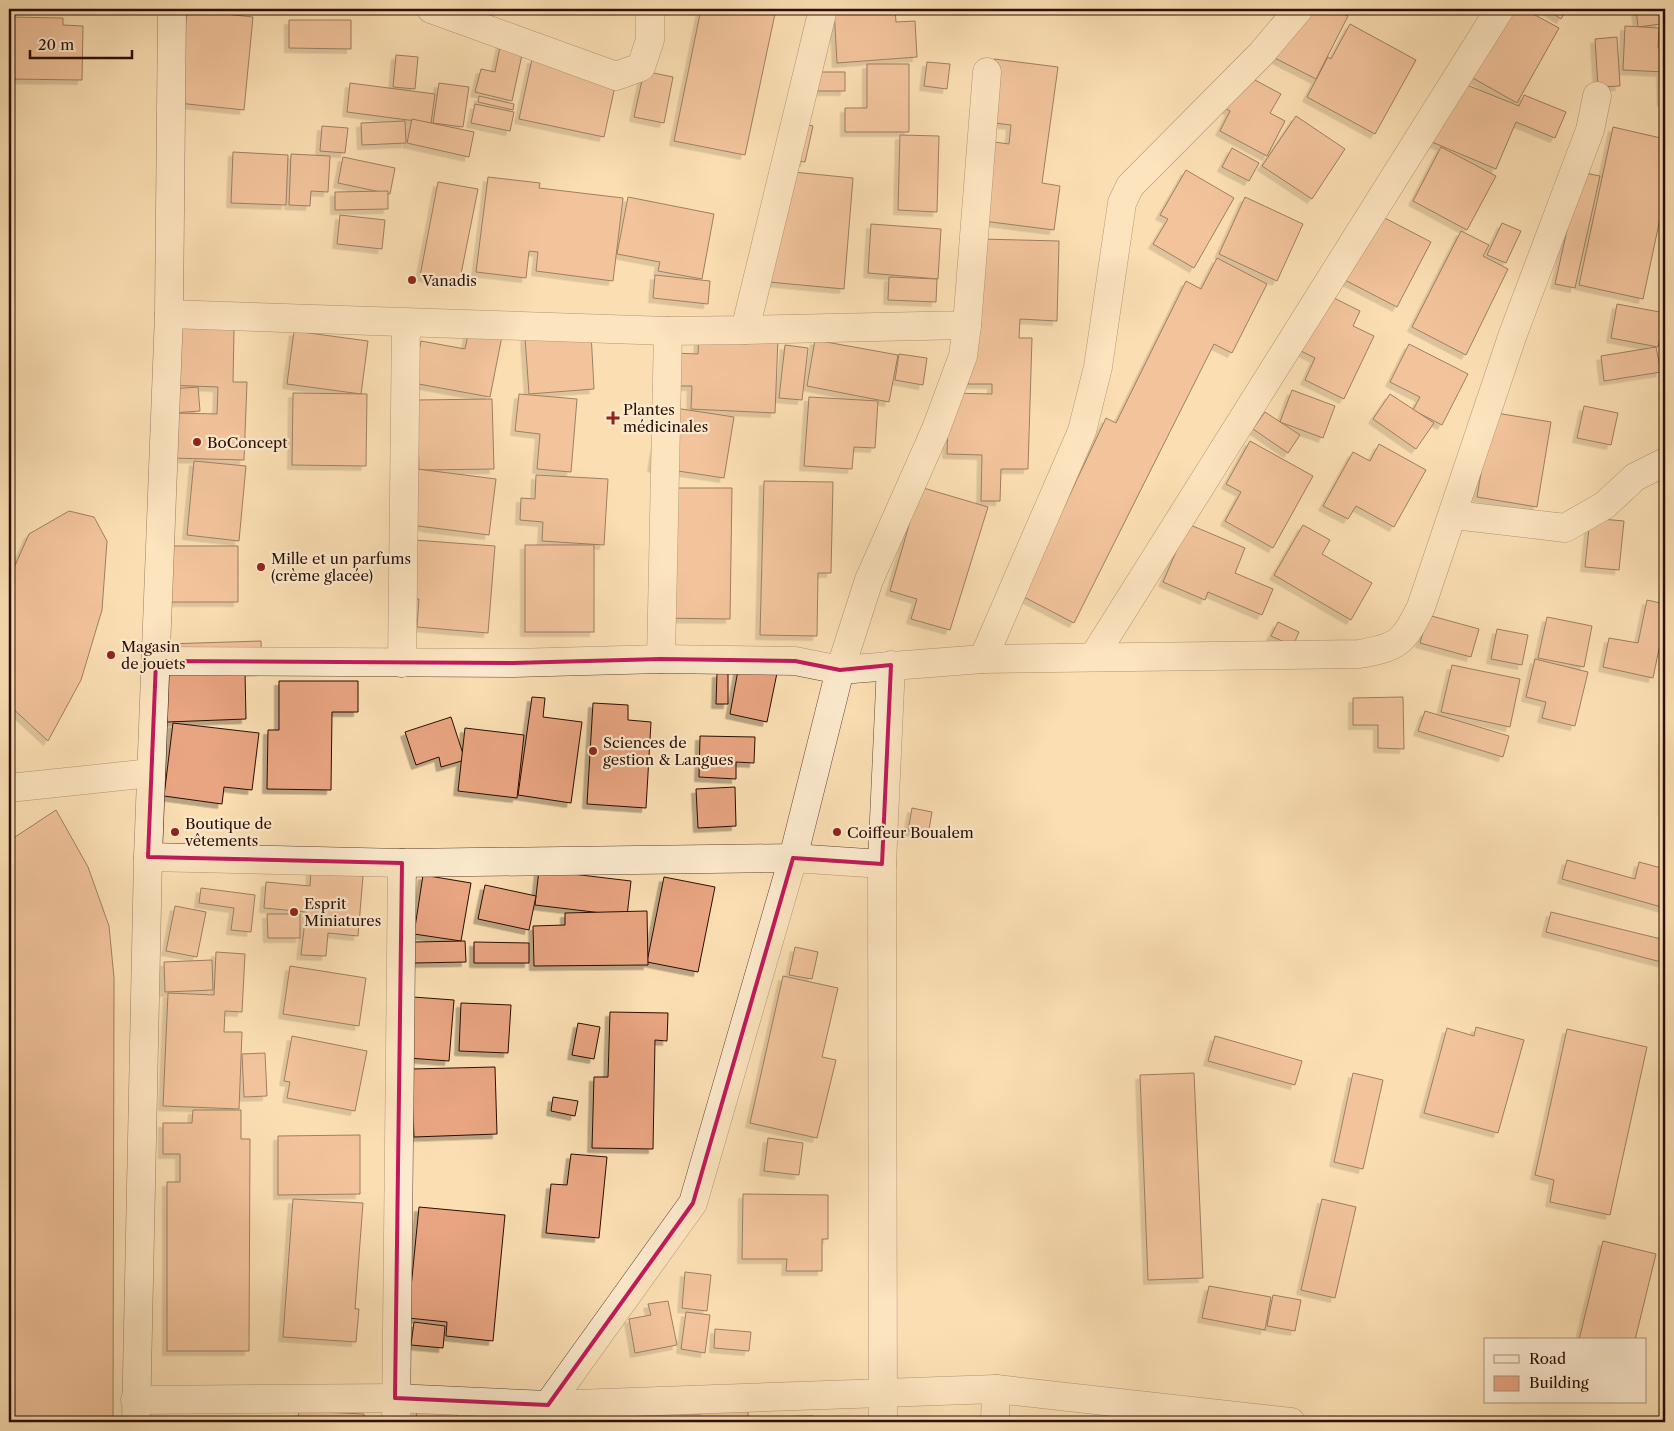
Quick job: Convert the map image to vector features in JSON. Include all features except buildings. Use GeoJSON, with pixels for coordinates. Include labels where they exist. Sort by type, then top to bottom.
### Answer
{"type":"FeatureCollection","features":[{"type":"Feature","properties":{"kind":"street"},"geometry":{"type":"LineString","coordinates":[[172,9],[169,314],[148,857],[136,1411],[395,1410],[996,1389],[1291,1422]]}},
{"type":"Feature","properties":{"kind":"street"},"geometry":{"type":"LineString","coordinates":[[431,9],[616,76],[641,68],[650,40],[650,9]]}},
{"type":"Feature","properties":{"kind":"street"},"geometry":{"type":"LineString","coordinates":[[745,330],[823,9]]}},
{"type":"Feature","properties":{"kind":"street"},"geometry":{"type":"LineString","coordinates":[[983,659],[1082,431],[1098,367],[1122,202],[1130,186],[1261,54],[1299,9]]}},
{"type":"Feature","properties":{"kind":"street"},"geometry":{"type":"LineString","coordinates":[[1094,656],[1500,9]]}},
{"type":"Feature","properties":{"kind":"street"},"geometry":{"type":"LineString","coordinates":[[548,1405],[693,1204],[793,858],[840,670],[869,580],[936,429],[962,356],[967,325],[986,72]]}},
{"type":"Feature","properties":{"kind":"street"},"geometry":{"type":"LineString","coordinates":[[156,661],[512,663],[661,659],[796,661],[840,670],[983,659],[1094,656],[1359,654],[1389,649],[1407,635],[1421,607],[1454,515],[1513,334],[1590,130],[1597,96]]}},
{"type":"Feature","properties":{"kind":"street"},"geometry":{"type":"LineString","coordinates":[[169,314],[668,331],[967,325]]}},
{"type":"Feature","properties":{"kind":"street"},"geometry":{"type":"LineString","coordinates":[[402,663],[406,322]]}},
{"type":"Feature","properties":{"kind":"street"},"geometry":{"type":"LineString","coordinates":[[661,659],[668,331]]}},
{"type":"Feature","properties":{"kind":"street"},"geometry":{"type":"LineString","coordinates":[[1454,515],[1565,528],[1605,505],[1635,477],[1665,462]]}},
{"type":"Feature","properties":{"kind":"street"},"geometry":{"type":"LineString","coordinates":[[883,1422],[882,864],[892,665]]}},
{"type":"Feature","properties":{"kind":"street"},"geometry":{"type":"LineString","coordinates":[[9,788],[151,773]]}},
{"type":"Feature","properties":{"kind":"street"},"geometry":{"type":"LineString","coordinates":[[148,857],[402,863],[793,858],[882,864]]}},
{"type":"Feature","properties":{"kind":"street"},"geometry":{"type":"LineString","coordinates":[[395,1410],[402,863]]}},
{"type":"Feature","properties":{"kind":"street"},"geometry":{"type":"LineString","coordinates":[[995,1422],[996,1389]]}},
{"type":"Feature","properties":{"kind":"highlighted area"},"geometry":{"type":"Polygon","coordinates":[[[661,659],[795,661],[840,670],[891,665],[882,864],[793,858],[693,1203],[548,1405],[395,1398],[402,863],[148,857],[156,661],[513,663],[661,659]]]}},
{"type":"Feature","properties":{"kind":"place","name":"Vanadis"},"geometry":{"type":"Point","coordinates":[412,280]}},
{"type":"Feature","properties":{"kind":"place","name":"Plantes médicinales"},"geometry":{"type":"Point","coordinates":[613,418]}},
{"type":"Feature","properties":{"kind":"place","name":"BoConcept"},"geometry":{"type":"Point","coordinates":[197,442]}},
{"type":"Feature","properties":{"kind":"place","name":"Mille et un parfums (crème glacée)"},"geometry":{"type":"Point","coordinates":[261,567]}},
{"type":"Feature","properties":{"kind":"place","name":"Magasin de jouets"},"geometry":{"type":"Point","coordinates":[111,655]}},
{"type":"Feature","properties":{"kind":"place","name":"Sciences de gestion & Langues"},"geometry":{"type":"Point","coordinates":[593,751]}},
{"type":"Feature","properties":{"kind":"place","name":"Boutique de vêtements"},"geometry":{"type":"Point","coordinates":[175,832]}},
{"type":"Feature","properties":{"kind":"place","name":"Coiffeur Boualem"},"geometry":{"type":"Point","coordinates":[837,832]}},
{"type":"Feature","properties":{"kind":"place","name":"Esprit Miniatures"},"geometry":{"type":"Point","coordinates":[294,912]}}]}
